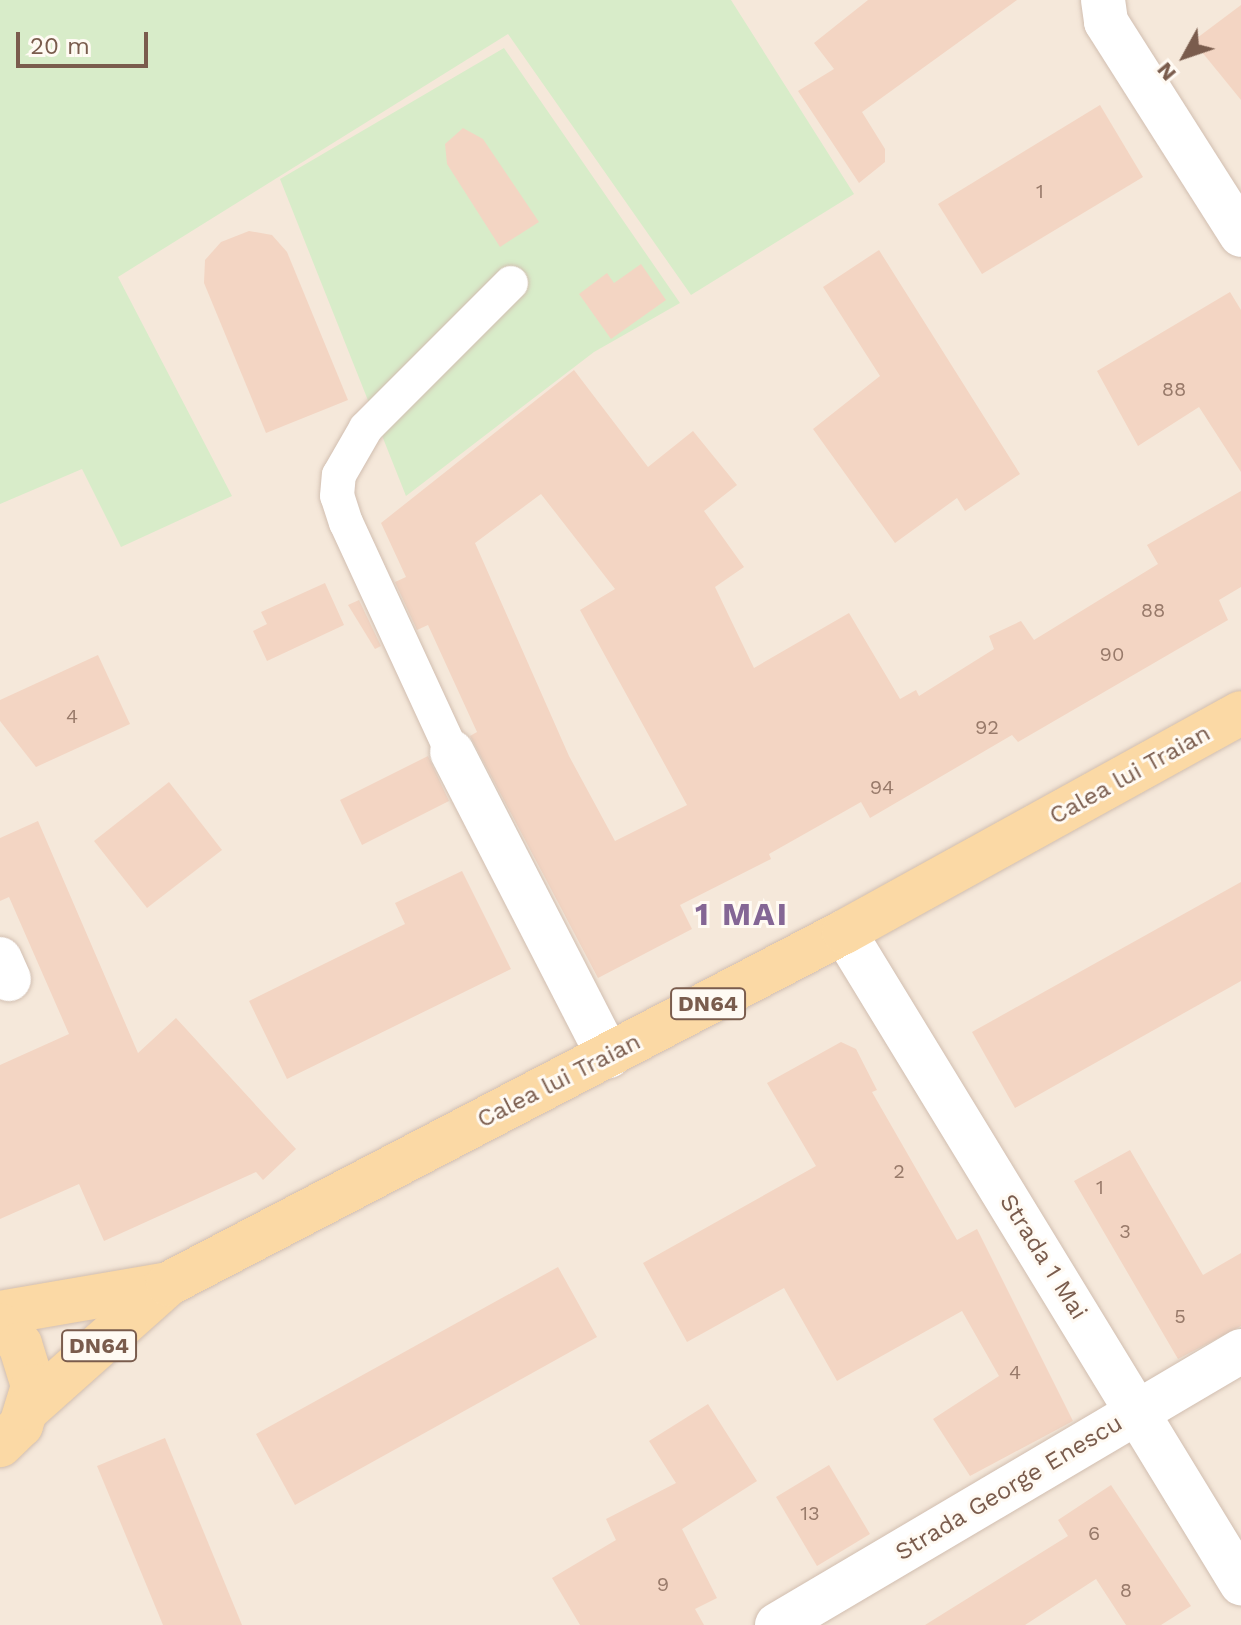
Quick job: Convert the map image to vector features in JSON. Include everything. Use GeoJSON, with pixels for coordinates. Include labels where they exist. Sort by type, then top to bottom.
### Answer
{"type":"FeatureCollection","features":[{"type":"Feature","properties":{"kind":"main road","name":"Calea lui Traian"},"geometry":{"type":"LineString","coordinates":[[0,1445],[29,1408],[168,1284],[844,932],[1241,713]]}},
{"type":"Feature","properties":{"kind":"main road","name":"Calea lui Traian"},"geometry":{"type":"LineString","coordinates":[[0,1313],[168,1284]]}},
{"type":"Feature","properties":{"kind":"main road"},"geometry":{"type":"LineString","coordinates":[[0,1289],[95,1296]]}},
{"type":"Feature","properties":{"kind":"main road"},"geometry":{"type":"LineString","coordinates":[[0,1325],[29,1364],[29,1408]]}},
{"type":"Feature","properties":{"kind":"street"},"geometry":{"type":"LineString","coordinates":[[1103,0],[1106,22],[1241,235]]}},
{"type":"Feature","properties":{"kind":"street"},"geometry":{"type":"LineString","coordinates":[[511,283],[366,428],[339,475],[337,496],[346,523],[452,752],[608,1056]]}},
{"type":"Feature","properties":{"kind":"street","name":"Strada 1 Mai"},"geometry":{"type":"LineString","coordinates":[[844,932],[1241,1583]]}},
{"type":"Feature","properties":{"kind":"street","name":"Strada George Enescu"},"geometry":{"type":"LineString","coordinates":[[777,1625],[1241,1351]]}},
{"type":"Feature","properties":{"kind":"shaded area"},"geometry":{"type":"Polygon","coordinates":[[[0,0],[1241,0],[1241,1625],[0,1625],[0,0]]]}},
{"type":"Feature","properties":{"kind":"green space"},"geometry":{"type":"Polygon","coordinates":[[[0,0],[731,0],[854,194],[691,295],[508,34],[118,277],[232,496],[121,547],[82,469],[0,504],[0,0]]]}},
{"type":"Feature","properties":{"kind":"green space"},"geometry":{"type":"Polygon","coordinates":[[[504,48],[680,303],[594,352],[406,496],[280,179],[504,48]]]}},
{"type":"Feature","properties":{"kind":"building"},"geometry":{"type":"Polygon","coordinates":[[[868,0],[1017,0],[862,112],[885,149],[885,162],[859,183],[798,91],[834,69],[814,43],[868,0]]]}},
{"type":"Feature","properties":{"kind":"building"},"geometry":{"type":"Polygon","coordinates":[[[1241,5],[1241,100],[1193,41],[1241,5]]]}},
{"type":"Feature","properties":{"kind":"building"},"geometry":{"type":"Polygon","coordinates":[[[1100,105],[1143,177],[982,274],[938,204],[1100,105]]]}},
{"type":"Feature","properties":{"kind":"building"},"geometry":{"type":"Polygon","coordinates":[[[463,128],[483,139],[539,222],[500,247],[447,164],[445,144],[463,128]]]}},
{"type":"Feature","properties":{"kind":"building"},"geometry":{"type":"Polygon","coordinates":[[[249,231],[272,235],[287,252],[348,400],[266,433],[204,283],[205,260],[221,242],[249,231]]]}},
{"type":"Feature","properties":{"kind":"building"},"geometry":{"type":"Polygon","coordinates":[[[879,250],[1020,474],[965,511],[957,498],[895,543],[813,429],[880,376],[823,287],[879,250]]]}},
{"type":"Feature","properties":{"kind":"building"},"geometry":{"type":"Polygon","coordinates":[[[641,264],[666,300],[611,339],[579,294],[607,273],[614,283],[641,264]]]}},
{"type":"Feature","properties":{"kind":"building"},"geometry":{"type":"Polygon","coordinates":[[[1230,292],[1241,310],[1241,472],[1199,407],[1138,446],[1097,371],[1230,292]]]}},
{"type":"Feature","properties":{"kind":"building"},"geometry":{"type":"Polygon","coordinates":[[[574,370],[648,467],[693,431],[737,485],[704,511],[744,567],[715,587],[754,668],[849,613],[900,699],[916,690],[919,696],[994,649],[989,636],[1021,621],[1034,640],[1158,564],[1147,545],[1241,491],[1241,587],[1219,600],[1228,620],[1018,742],[1012,735],[870,818],[861,802],[769,854],[771,859],[680,905],[692,929],[598,978],[470,736],[477,732],[428,625],[417,630],[395,582],[406,577],[381,523],[574,370]],[[541,494],[475,543],[569,756],[615,841],[687,805],[580,610],[615,589],[541,494]]]}},
{"type":"Feature","properties":{"kind":"building"},"geometry":{"type":"Polygon","coordinates":[[[325,583],[344,625],[267,661],[253,631],[267,624],[261,612],[325,583]]]}},
{"type":"Feature","properties":{"kind":"building"},"geometry":{"type":"Polygon","coordinates":[[[359,600],[381,646],[375,649],[348,605],[359,600]]]}},
{"type":"Feature","properties":{"kind":"building"},"geometry":{"type":"Polygon","coordinates":[[[98,655],[130,724],[36,767],[0,721],[0,700],[98,655]]]}},
{"type":"Feature","properties":{"kind":"building"},"geometry":{"type":"Polygon","coordinates":[[[428,756],[449,801],[362,845],[340,800],[428,756]]]}},
{"type":"Feature","properties":{"kind":"building"},"geometry":{"type":"Polygon","coordinates":[[[169,782],[222,850],[147,908],[94,841],[169,782]]]}},
{"type":"Feature","properties":{"kind":"building"},"geometry":{"type":"Polygon","coordinates":[[[38,821],[138,1053],[176,1018],[296,1149],[263,1180],[256,1172],[104,1241],[79,1184],[0,1219],[0,1065],[69,1034],[9,897],[0,901],[0,838],[38,821]]]}},
{"type":"Feature","properties":{"kind":"building"},"geometry":{"type":"Polygon","coordinates":[[[462,871],[511,969],[287,1079],[249,1001],[405,924],[395,903],[462,871]]]}},
{"type":"Feature","properties":{"kind":"building"},"geometry":{"type":"Polygon","coordinates":[[[1241,882],[1241,981],[1015,1108],[972,1032],[1241,882]]]}},
{"type":"Feature","properties":{"kind":"building"},"geometry":{"type":"Polygon","coordinates":[[[841,1042],[856,1049],[877,1090],[872,1092],[957,1240],[977,1229],[1073,1421],[970,1476],[933,1419],[999,1376],[962,1311],[837,1381],[784,1288],[687,1342],[643,1263],[816,1166],[767,1083],[841,1042]]]}},
{"type":"Feature","properties":{"kind":"building"},"geometry":{"type":"Polygon","coordinates":[[[1130,1150],[1203,1275],[1241,1253],[1241,1326],[1178,1359],[1074,1181],[1130,1150]]]}},
{"type":"Feature","properties":{"kind":"building"},"geometry":{"type":"Polygon","coordinates":[[[558,1267],[597,1337],[295,1505],[256,1434],[558,1267]]]}},
{"type":"Feature","properties":{"kind":"building"},"geometry":{"type":"Polygon","coordinates":[[[708,1404],[757,1481],[682,1529],[717,1598],[695,1609],[704,1625],[580,1625],[552,1578],[616,1540],[606,1519],[676,1483],[649,1441],[708,1404]]]}},
{"type":"Feature","properties":{"kind":"building"},"geometry":{"type":"Polygon","coordinates":[[[165,1438],[242,1625],[163,1625],[97,1466],[165,1438]]]}},
{"type":"Feature","properties":{"kind":"building"},"geometry":{"type":"Polygon","coordinates":[[[829,1465],[870,1534],[817,1566],[776,1497],[829,1465]]]}},
{"type":"Feature","properties":{"kind":"building"},"geometry":{"type":"Polygon","coordinates":[[[1111,1485],[1191,1606],[1161,1625],[1126,1625],[1096,1579],[1025,1625],[925,1625],[1068,1536],[1058,1520],[1111,1485]]]}},
{"type":"Feature","properties":{"kind":"district","name":"1 MAI"},"geometry":{"type":"Point","coordinates":[742,914]}}]}
